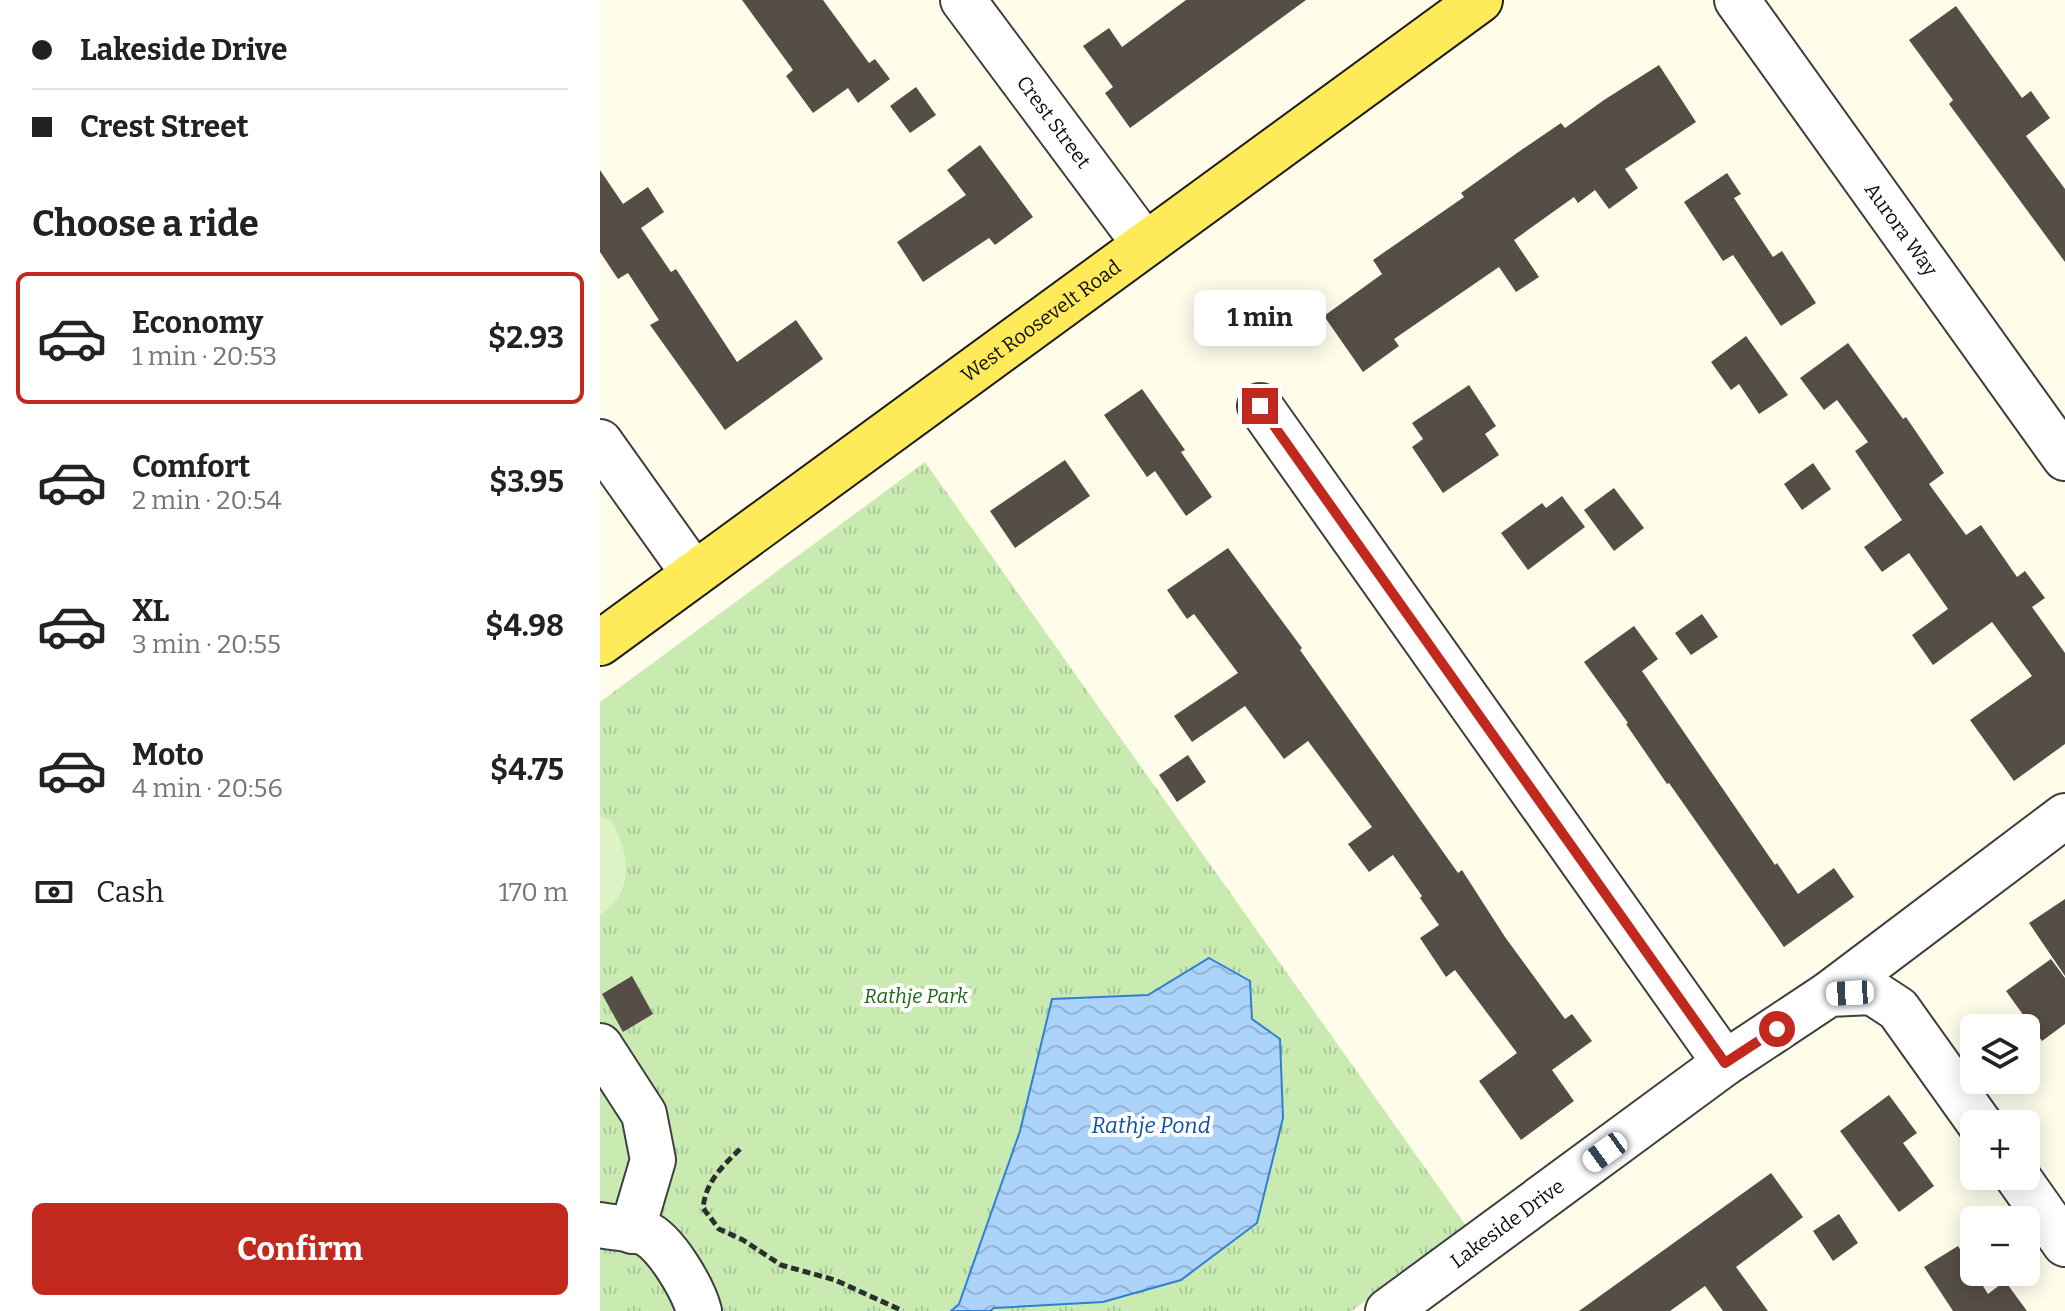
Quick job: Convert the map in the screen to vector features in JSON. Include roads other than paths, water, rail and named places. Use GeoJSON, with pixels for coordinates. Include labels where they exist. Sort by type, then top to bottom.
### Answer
{"type":"FeatureCollection","features":[{"type":"Feature","properties":{"kind":"main road","name":"West Roosevelt Road"},"geometry":{"type":"LineString","coordinates":[[600,643],[1480,0]]}},
{"type":"Feature","properties":{"kind":"street","name":"Crest Street"},"geometry":{"type":"LineString","coordinates":[[963,0],[1144,243]]}},
{"type":"Feature","properties":{"kind":"street","name":"Aurora Way"},"geometry":{"type":"LineString","coordinates":[[1737,0],[2065,458]]}},
{"type":"Feature","properties":{"kind":"street"},"geometry":{"type":"LineString","coordinates":[[1260,406],[1725,1063]]}},
{"type":"Feature","properties":{"kind":"street"},"geometry":{"type":"LineString","coordinates":[[600,442],[694,574]]}},
{"type":"Feature","properties":{"kind":"street","name":"Lakeside Drive"},"geometry":{"type":"LineString","coordinates":[[1388,1311],[1725,1063],[1829,994],[2065,816]]}},
{"type":"Feature","properties":{"kind":"street"},"geometry":{"type":"LineString","coordinates":[[1829,994],[1872,992],[1898,1009],[1970,1110]]}},
{"type":"Feature","properties":{"kind":"street"},"geometry":{"type":"LineString","coordinates":[[600,1046],[644,1114],[653,1160],[616,1228],[646,1233],[672,1259],[694,1291],[699,1311]]}},
{"type":"Feature","properties":{"kind":"street"},"geometry":{"type":"LineString","coordinates":[[2027,1190],[2065,1244]]}},
{"type":"Feature","properties":{"kind":"water","name":"Rathje Pond"},"geometry":{"type":"Polygon","coordinates":[[[1209,958],[1250,981],[1252,1019],[1280,1039],[1283,1118],[1257,1223],[1181,1280],[1103,1302],[951,1311],[959,1304],[1020,1131],[1052,999],[1148,995],[1209,958]]]}},
{"type":"Feature","properties":{"kind":"park label","name":"Rathje Park"},"geometry":{"type":"Point","coordinates":[916,996]}}]}
